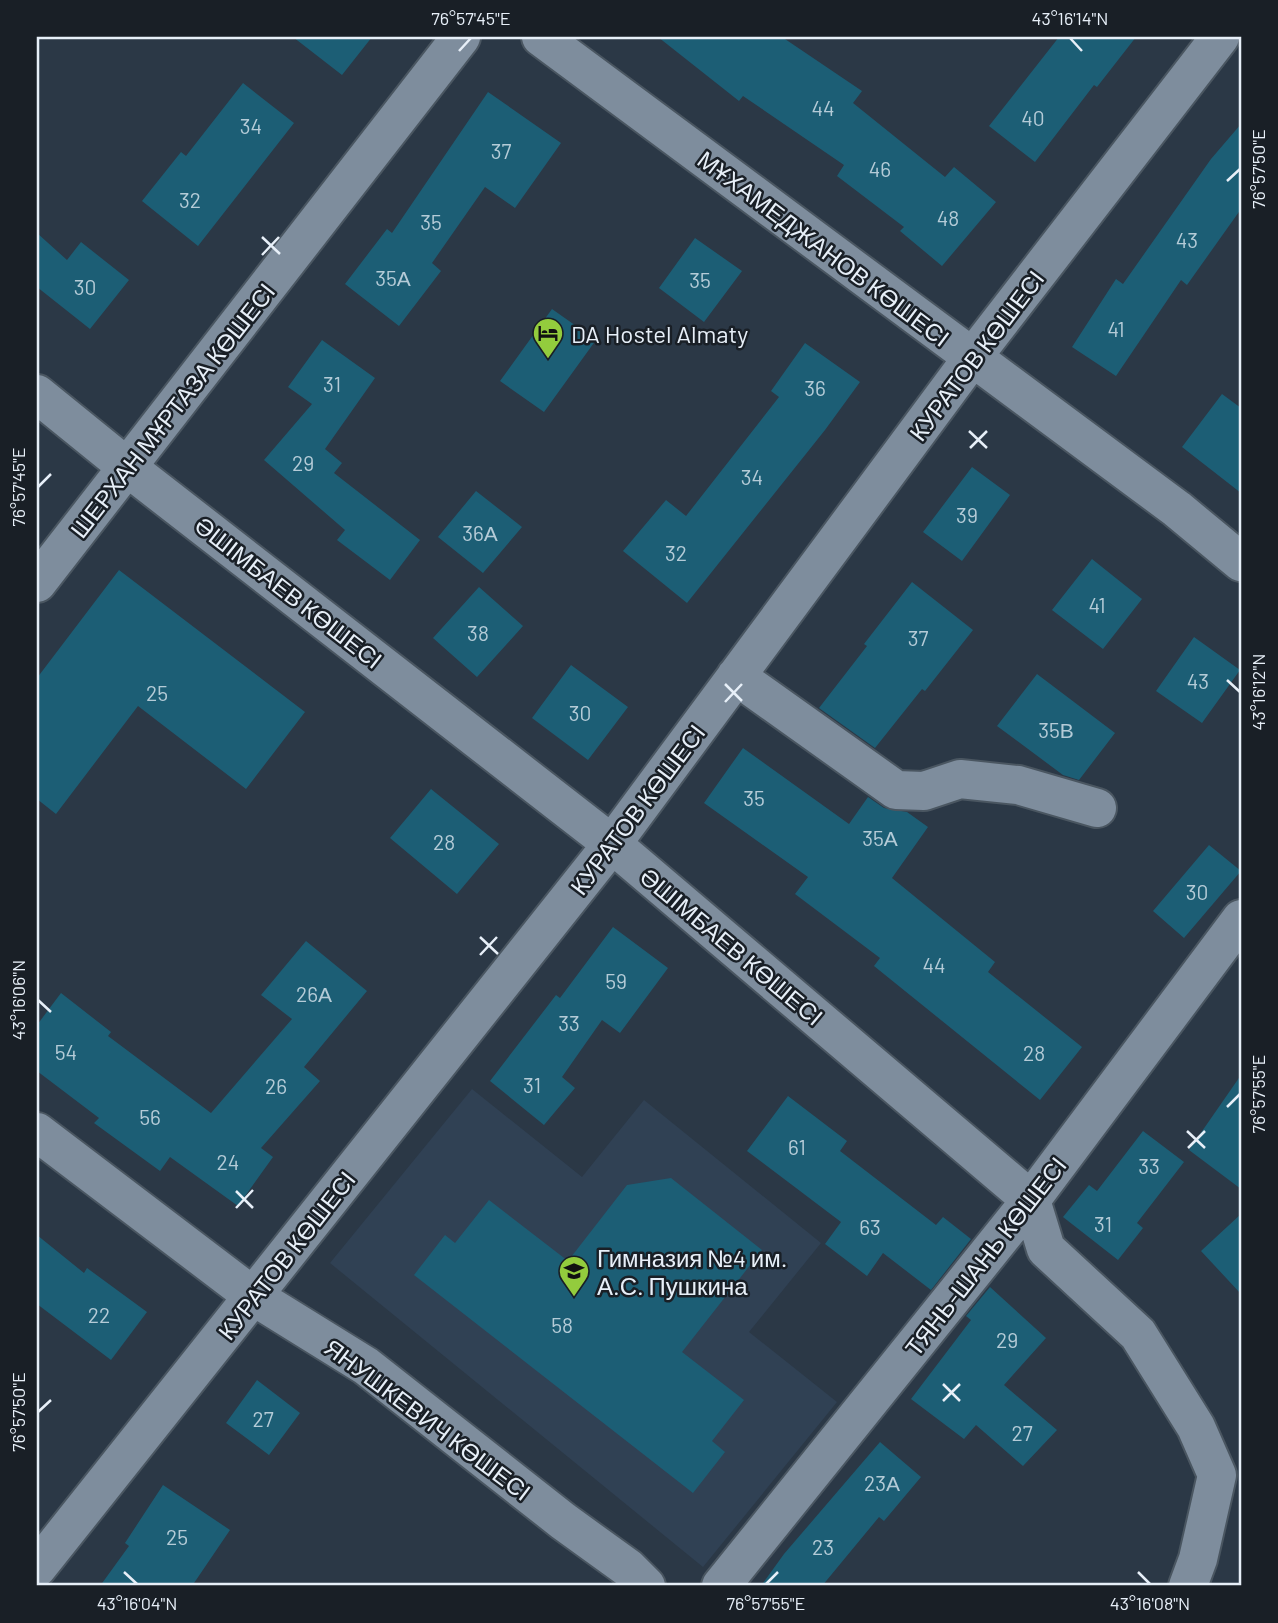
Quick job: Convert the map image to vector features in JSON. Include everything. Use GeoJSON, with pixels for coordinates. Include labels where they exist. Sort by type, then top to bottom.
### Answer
{"type":"FeatureCollection","features":[{"type":"Feature","properties":{"kind":"street","name":"ШЕРХАН МҰРТАЗА КӨШЕСІ"},"geometry":{"type":"LineString","coordinates":[[37,583],[461,37]]}},
{"type":"Feature","properties":{"kind":"street","name":"МҰХАМЕДЖАНОВ КӨШЕСІ"},"geometry":{"type":"LineString","coordinates":[[541,37],[1177,509],[1241,562]]}},
{"type":"Feature","properties":{"kind":"street","name":"КУРАТОВ КӨШЕСІ"},"geometry":{"type":"LineString","coordinates":[[37,1568],[612,844],[972,358],[1220,37]]}},
{"type":"Feature","properties":{"kind":"street","name":"ӘШІМБАЕВ КӨШЕСІ"},"geometry":{"type":"LineString","coordinates":[[37,394],[612,844],[1031,1200]]}},
{"type":"Feature","properties":{"kind":"street"},"geometry":{"type":"LineString","coordinates":[[736,677],[896,790],[924,791],[960,779],[1018,785],[1097,808]]}},
{"type":"Feature","properties":{"kind":"street","name":"ТЯНЬ-ШАНЬ КӨШЕСІ"},"geometry":{"type":"LineString","coordinates":[[721,1586],[1031,1200],[1241,919]]}},
{"type":"Feature","properties":{"kind":"street","name":"ЯНУШКЕВИЧ КӨШЕСІ"},"geometry":{"type":"LineString","coordinates":[[37,1132],[253,1296],[366,1366],[628,1568],[646,1586]]}},
{"type":"Feature","properties":{"kind":"street"},"geometry":{"type":"LineString","coordinates":[[1031,1200],[1046,1249],[1138,1334],[1196,1427],[1229,1467],[1188,1586]]}},
{"type":"Feature","properties":{"kind":"shaded area","name":"Гимназия №4 им. А.С. Пушкина"},"geometry":{"type":"Polygon","coordinates":[[[472,1089],[582,1177],[644,1100],[821,1243],[749,1332],[837,1402],[703,1567],[330,1263],[472,1089]]]}},
{"type":"Feature","properties":{"kind":"building"},"geometry":{"type":"Polygon","coordinates":[[[293,37],[372,37],[342,75],[293,37]]]}},
{"type":"Feature","properties":{"kind":"building"},"geometry":{"type":"Polygon","coordinates":[[[658,37],[782,37],[862,91],[853,103],[945,177],[954,167],[996,202],[942,266],[900,231],[904,227],[837,176],[844,165],[743,96],[739,101],[658,37]]]}},
{"type":"Feature","properties":{"kind":"building"},"geometry":{"type":"Polygon","coordinates":[[[1059,37],[1136,37],[1097,87],[1094,85],[1035,162],[989,126],[1059,37]]]}},
{"type":"Feature","properties":{"kind":"building"},"geometry":{"type":"Polygon","coordinates":[[[243,83],[294,123],[198,246],[142,201],[181,152],[186,156],[243,83]]]}},
{"type":"Feature","properties":{"kind":"building"},"geometry":{"type":"Polygon","coordinates":[[[488,92],[561,143],[515,208],[485,187],[432,263],[441,271],[399,326],[345,284],[387,229],[392,233],[488,92]]]}},
{"type":"Feature","properties":{"kind":"building"},"geometry":{"type":"Polygon","coordinates":[[[1241,124],[1241,209],[1187,285],[1181,280],[1116,376],[1072,347],[1116,279],[1123,284],[1211,159],[1241,124]]]}},
{"type":"Feature","properties":{"kind":"building"},"geometry":{"type":"Polygon","coordinates":[[[37,233],[67,260],[81,242],[129,280],[90,329],[37,287],[37,233]]]}},
{"type":"Feature","properties":{"kind":"building"},"geometry":{"type":"Polygon","coordinates":[[[695,238],[742,271],[704,322],[659,288],[695,238]]]}},
{"type":"Feature","properties":{"kind":"building","name":"DA Hostel Almaty"},"geometry":{"type":"Polygon","coordinates":[[[552,309],[596,340],[544,412],[500,381],[552,309]]]}},
{"type":"Feature","properties":{"kind":"building"},"geometry":{"type":"Polygon","coordinates":[[[322,340],[375,378],[325,449],[342,463],[334,473],[420,540],[390,580],[337,540],[345,530],[264,460],[312,404],[288,387],[322,340]]]}},
{"type":"Feature","properties":{"kind":"building"},"geometry":{"type":"Polygon","coordinates":[[[805,343],[860,382],[687,603],[623,551],[666,500],[686,516],[779,397],[771,391],[805,343]]]}},
{"type":"Feature","properties":{"kind":"building"},"geometry":{"type":"Polygon","coordinates":[[[1222,394],[1241,408],[1241,493],[1182,447],[1222,394]]]}},
{"type":"Feature","properties":{"kind":"building"},"geometry":{"type":"Polygon","coordinates":[[[972,467],[1010,495],[962,561],[923,532],[972,467]]]}},
{"type":"Feature","properties":{"kind":"building"},"geometry":{"type":"Polygon","coordinates":[[[476,491],[522,527],[483,573],[438,537],[476,491]]]}},
{"type":"Feature","properties":{"kind":"building"},"geometry":{"type":"Polygon","coordinates":[[[1092,559],[1142,599],[1103,649],[1052,610],[1092,559]]]}},
{"type":"Feature","properties":{"kind":"building"},"geometry":{"type":"Polygon","coordinates":[[[119,570],[305,712],[246,789],[138,706],[56,814],[37,799],[37,678],[119,570]]]}},
{"type":"Feature","properties":{"kind":"building"},"geometry":{"type":"Polygon","coordinates":[[[912,582],[973,630],[875,748],[819,708],[912,582]]]}},
{"type":"Feature","properties":{"kind":"building"},"geometry":{"type":"Polygon","coordinates":[[[479,587],[523,626],[477,677],[433,638],[479,587]]]}},
{"type":"Feature","properties":{"kind":"building"},"geometry":{"type":"Polygon","coordinates":[[[1194,637],[1240,670],[1202,723],[1156,691],[1194,637]]]}},
{"type":"Feature","properties":{"kind":"building"},"geometry":{"type":"Polygon","coordinates":[[[571,665],[628,707],[588,760],[532,718],[571,665]]]}},
{"type":"Feature","properties":{"kind":"building"},"geometry":{"type":"Polygon","coordinates":[[[1037,674],[1115,733],[1079,780],[1063,775],[997,726],[1037,674]]]}},
{"type":"Feature","properties":{"kind":"building"},"geometry":{"type":"Polygon","coordinates":[[[743,748],[849,824],[868,797],[884,808],[907,812],[928,827],[892,878],[995,962],[988,972],[1082,1047],[1040,1100],[874,966],[880,958],[795,894],[808,877],[704,803],[743,748]]]}},
{"type":"Feature","properties":{"kind":"building"},"geometry":{"type":"Polygon","coordinates":[[[431,789],[499,844],[457,894],[390,838],[431,789]]]}},
{"type":"Feature","properties":{"kind":"building"},"geometry":{"type":"Polygon","coordinates":[[[1209,845],[1241,871],[1184,938],[1153,911],[1209,845]]]}},
{"type":"Feature","properties":{"kind":"building"},"geometry":{"type":"Polygon","coordinates":[[[613,927],[668,968],[620,1033],[602,1020],[562,1077],[575,1088],[544,1125],[490,1081],[556,995],[560,998],[613,927]]]}},
{"type":"Feature","properties":{"kind":"building"},"geometry":{"type":"Polygon","coordinates":[[[306,941],[367,991],[304,1067],[320,1081],[261,1148],[273,1157],[238,1206],[170,1157],[160,1171],[94,1123],[99,1118],[37,1071],[37,1025],[61,993],[111,1032],[108,1036],[211,1113],[292,1019],[261,995],[306,941]]]}},
{"type":"Feature","properties":{"kind":"building"},"geometry":{"type":"Polygon","coordinates":[[[1241,1075],[1241,1189],[1189,1150],[1241,1075]]]}},
{"type":"Feature","properties":{"kind":"building"},"geometry":{"type":"Polygon","coordinates":[[[788,1096],[847,1141],[840,1151],[936,1225],[943,1217],[971,1239],[931,1290],[883,1253],[867,1276],[825,1244],[841,1222],[747,1151],[788,1096]]]}},
{"type":"Feature","properties":{"kind":"building"},"geometry":{"type":"Polygon","coordinates":[[[1143,1131],[1184,1162],[1137,1223],[1143,1228],[1118,1260],[1063,1217],[1089,1185],[1097,1191],[1143,1131]]]}},
{"type":"Feature","properties":{"kind":"building"},"geometry":{"type":"Polygon","coordinates":[[[671,1178],[762,1250],[682,1352],[744,1400],[712,1441],[725,1452],[693,1493],[414,1275],[445,1235],[455,1243],[489,1200],[568,1261],[627,1185],[671,1178]]]}},
{"type":"Feature","properties":{"kind":"building"},"geometry":{"type":"Polygon","coordinates":[[[1241,1214],[1241,1294],[1201,1251],[1241,1214]]]}},
{"type":"Feature","properties":{"kind":"building"},"geometry":{"type":"Polygon","coordinates":[[[37,1235],[84,1273],[87,1268],[147,1312],[111,1360],[37,1304],[37,1235]]]}},
{"type":"Feature","properties":{"kind":"building"},"geometry":{"type":"Polygon","coordinates":[[[990,1287],[1046,1338],[1004,1385],[1057,1430],[1023,1466],[976,1425],[964,1439],[911,1399],[971,1320],[966,1316],[990,1287]]]}},
{"type":"Feature","properties":{"kind":"building"},"geometry":{"type":"Polygon","coordinates":[[[257,1380],[300,1413],[269,1455],[226,1423],[257,1380]]]}},
{"type":"Feature","properties":{"kind":"building"},"geometry":{"type":"Polygon","coordinates":[[[880,1442],[921,1477],[884,1521],[879,1517],[822,1586],[761,1586],[784,1554],[880,1442]]]}},
{"type":"Feature","properties":{"kind":"building"},"geometry":{"type":"Polygon","coordinates":[[[163,1485],[230,1530],[192,1586],[100,1586],[129,1546],[125,1543],[163,1485]]]}},
{"type":"Feature","properties":{"kind":"place","name":"DA Hostel Almaty"},"geometry":{"type":"Point","coordinates":[548,360]}},
{"type":"Feature","properties":{"kind":"place","name":"Гимназия №4 им. А.С. Пушкина"},"geometry":{"type":"Point","coordinates":[574,1298]}}]}
